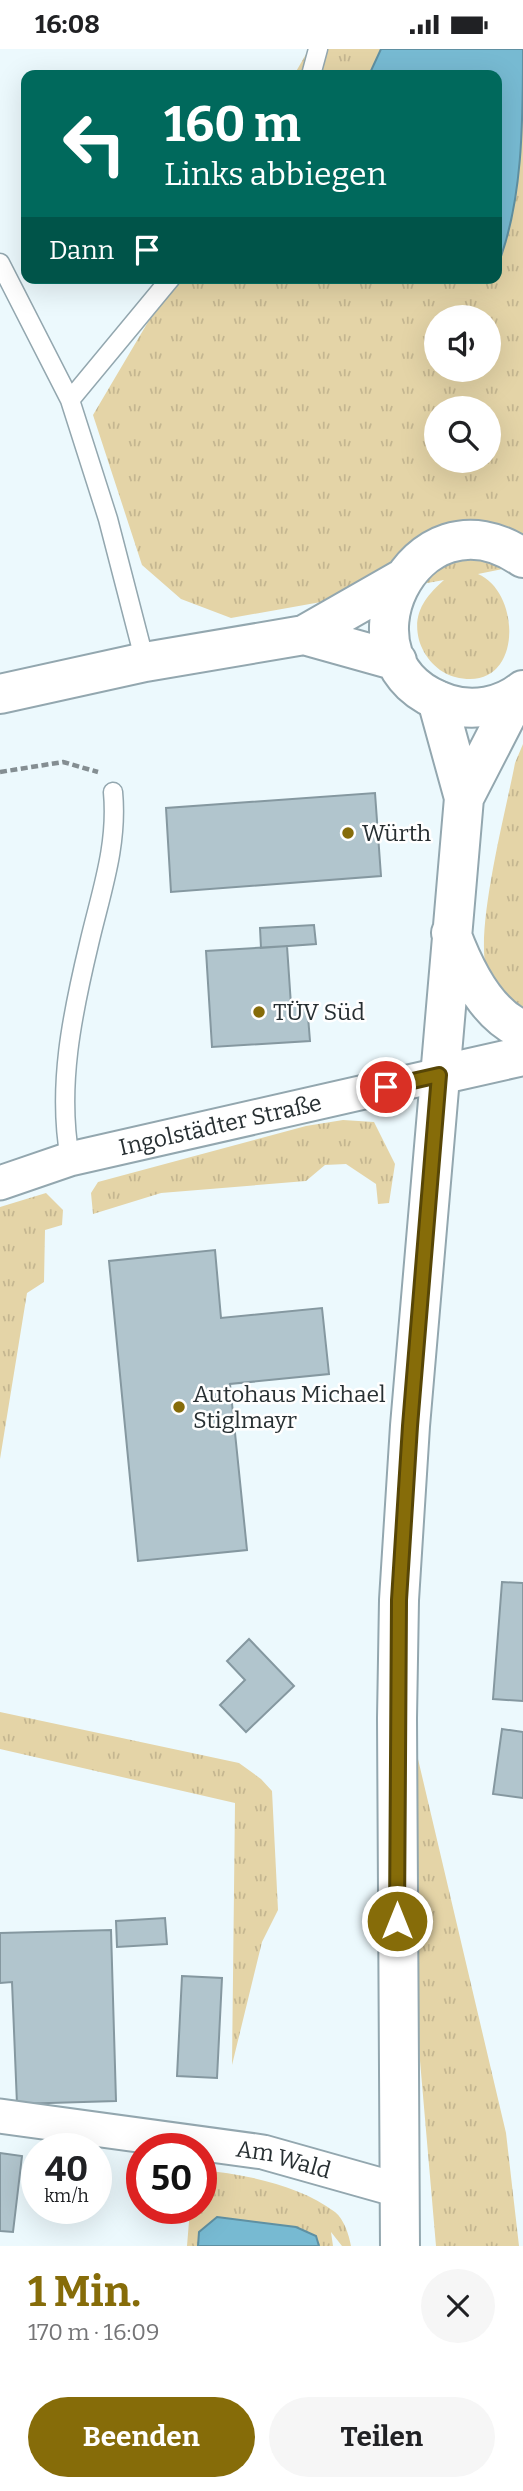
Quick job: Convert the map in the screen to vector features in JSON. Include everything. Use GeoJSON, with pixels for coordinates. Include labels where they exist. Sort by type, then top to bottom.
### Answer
{"type":"FeatureCollection","features":[{"type":"Feature","properties":{"kind":"main road"},"geometry":{"type":"LineString","coordinates":[[0,694],[145,662],[304,635],[402,579],[428,552],[452,543],[489,543],[523,558]]}},
{"type":"Feature","properties":{"kind":"main road"},"geometry":{"type":"LineString","coordinates":[[402,579],[389,612],[388,636],[397,661],[413,684],[437,701],[457,707],[477,708],[498,704],[520,693]]}},
{"type":"Feature","properties":{"kind":"main road"},"geometry":{"type":"LineString","coordinates":[[304,635],[397,661]]}},
{"type":"Feature","properties":{"kind":"main road"},"geometry":{"type":"LineString","coordinates":[[400,2246],[399,1600],[410,1426],[464,798],[499,723],[520,693]]}},
{"type":"Feature","properties":{"kind":"main road"},"geometry":{"type":"LineString","coordinates":[[437,701],[464,798]]}},
{"type":"Feature","properties":{"kind":"main road"},"geometry":{"type":"LineString","coordinates":[[451,931],[463,964],[487,1000],[503,1018],[523,1030]]}},
{"type":"Feature","properties":{"kind":"main road","name":"Ingolstädter Straße"},"geometry":{"type":"LineString","coordinates":[[439,1075],[523,1056]]}},
{"type":"Feature","properties":{"kind":"street","name":"Ingolstädter Straße"},"geometry":{"type":"LineString","coordinates":[[0,1183],[70,1159],[439,1075]]}},
{"type":"Feature","properties":{"kind":"street","name":"Am Wald"},"geometry":{"type":"LineString","coordinates":[[0,2116],[263,2152],[398,2190]]}},
{"type":"Feature","properties":{"kind":"lane"},"geometry":{"type":"LineString","coordinates":[[312,70],[318,49]]}},
{"type":"Feature","properties":{"kind":"lane"},"geometry":{"type":"LineString","coordinates":[[0,263],[70,400],[108,519],[145,662]]}},
{"type":"Feature","properties":{"kind":"lane"},"geometry":{"type":"LineString","coordinates":[[70,400],[166,284]]}},
{"type":"Feature","properties":{"kind":"lane"},"geometry":{"type":"LineString","coordinates":[[70,1159],[64,1125],[67,1061],[72,1024],[114,842],[113,792]]}},
{"type":"Feature","properties":{"kind":"path"},"geometry":{"type":"LineString","coordinates":[[0,772],[63,762],[79,764],[105,776],[113,792]]}},
{"type":"Feature","properties":{"kind":"green space"},"geometry":{"type":"Polygon","coordinates":[[[309,49],[523,49],[523,565],[478,574],[493,585],[503,601],[508,620],[509,639],[504,657],[494,671],[477,679],[455,677],[437,668],[424,652],[417,630],[419,613],[432,592],[444,580],[231,618],[181,599],[142,565],[93,415],[170,284],[502,284],[502,70],[297,70],[309,49]]]}},
{"type":"Feature","properties":{"kind":"green space"},"geometry":{"type":"Polygon","coordinates":[[[523,744],[523,1011],[497,990],[487,972],[484,953],[493,870],[515,763],[523,744]]]}},
{"type":"Feature","properties":{"kind":"green space"},"geometry":{"type":"Polygon","coordinates":[[[343,1120],[374,1122],[395,1164],[389,1203],[378,1204],[376,1184],[346,1164],[325,1165],[306,1181],[161,1193],[93,1214],[91,1193],[98,1182],[306,1126],[343,1120]]]}},
{"type":"Feature","properties":{"kind":"green space"},"geometry":{"type":"Polygon","coordinates":[[[46,1193],[63,1210],[62,1225],[45,1230],[44,1282],[27,1293],[0,1459],[0,1207],[46,1193]]]}},
{"type":"Feature","properties":{"kind":"green space"},"geometry":{"type":"Polygon","coordinates":[[[0,1712],[239,1763],[272,1791],[278,1910],[262,1942],[232,2065],[235,1803],[0,1749],[0,1712]]]}},
{"type":"Feature","properties":{"kind":"green space"},"geometry":{"type":"Polygon","coordinates":[[[414,1742],[506,2133],[519,2246],[436,2246],[410,1945],[414,1742]]]}},
{"type":"Feature","properties":{"kind":"green space"},"geometry":{"type":"Polygon","coordinates":[[[217,2172],[271,2182],[321,2203],[341,2219],[351,2246],[342,2246],[331,2232],[333,2246],[187,2246],[189,2224],[217,2224],[217,2172]]]}},
{"type":"Feature","properties":{"kind":"water"},"geometry":{"type":"Polygon","coordinates":[[[381,49],[523,49],[520,161],[512,216],[502,253],[502,70],[371,70],[381,49]]]}},
{"type":"Feature","properties":{"kind":"water"},"geometry":{"type":"Polygon","coordinates":[[[217,2217],[296,2227],[316,2236],[319,2246],[198,2246],[199,2232],[209,2224],[217,2224],[217,2217]]]}},
{"type":"Feature","properties":{"kind":"building"},"geometry":{"type":"Polygon","coordinates":[[[375,793],[381,876],[171,892],[166,808],[375,793]]]}},
{"type":"Feature","properties":{"kind":"building"},"geometry":{"type":"Polygon","coordinates":[[[314,925],[316,944],[261,948],[260,928],[314,925]]]}},
{"type":"Feature","properties":{"kind":"building"},"geometry":{"type":"Polygon","coordinates":[[[287,946],[291,1005],[307,1004],[310,1041],[212,1047],[206,951],[287,946]]]}},
{"type":"Feature","properties":{"kind":"building"},"geometry":{"type":"Polygon","coordinates":[[[215,1250],[221,1318],[322,1308],[329,1374],[230,1384],[247,1550],[138,1561],[109,1261],[215,1250]]]}},
{"type":"Feature","properties":{"kind":"building"},"geometry":{"type":"Polygon","coordinates":[[[502,1582],[523,1583],[523,1701],[493,1699],[502,1582]]]}},
{"type":"Feature","properties":{"kind":"building"},"geometry":{"type":"Polygon","coordinates":[[[249,1639],[294,1686],[246,1732],[220,1705],[245,1680],[227,1661],[249,1639]]]}},
{"type":"Feature","properties":{"kind":"building"},"geometry":{"type":"Polygon","coordinates":[[[502,1729],[523,1732],[523,1798],[493,1794],[502,1729]]]}},
{"type":"Feature","properties":{"kind":"building"},"geometry":{"type":"Polygon","coordinates":[[[165,1918],[167,1944],[117,1947],[116,1921],[165,1918]]]}},
{"type":"Feature","properties":{"kind":"building"},"geometry":{"type":"Polygon","coordinates":[[[111,1930],[116,2101],[17,2104],[12,1982],[0,1983],[0,1933],[111,1930]]]}},
{"type":"Feature","properties":{"kind":"building"},"geometry":{"type":"Polygon","coordinates":[[[182,1976],[222,1978],[217,2078],[177,2076],[182,1976]]]}},
{"type":"Feature","properties":{"kind":"building"},"geometry":{"type":"Polygon","coordinates":[[[0,2153],[21,2156],[13,2232],[0,2231],[0,2153]]]}},
{"type":"Feature","properties":{"kind":"place","name":"Würth"},"geometry":{"type":"Point","coordinates":[348,833]}},
{"type":"Feature","properties":{"kind":"place","name":"TÜV Süd"},"geometry":{"type":"Point","coordinates":[259,1012]}},
{"type":"Feature","properties":{"kind":"place","name":"Autohaus Michael Stiglmayr"},"geometry":{"type":"Point","coordinates":[179,1407]}},
{"type":"Feature","properties":{"kind":"route"},"geometry":{"type":"LineString","coordinates":[[386,1087],[439,1075],[410,1426],[399,1600],[397,1921]]}}]}
